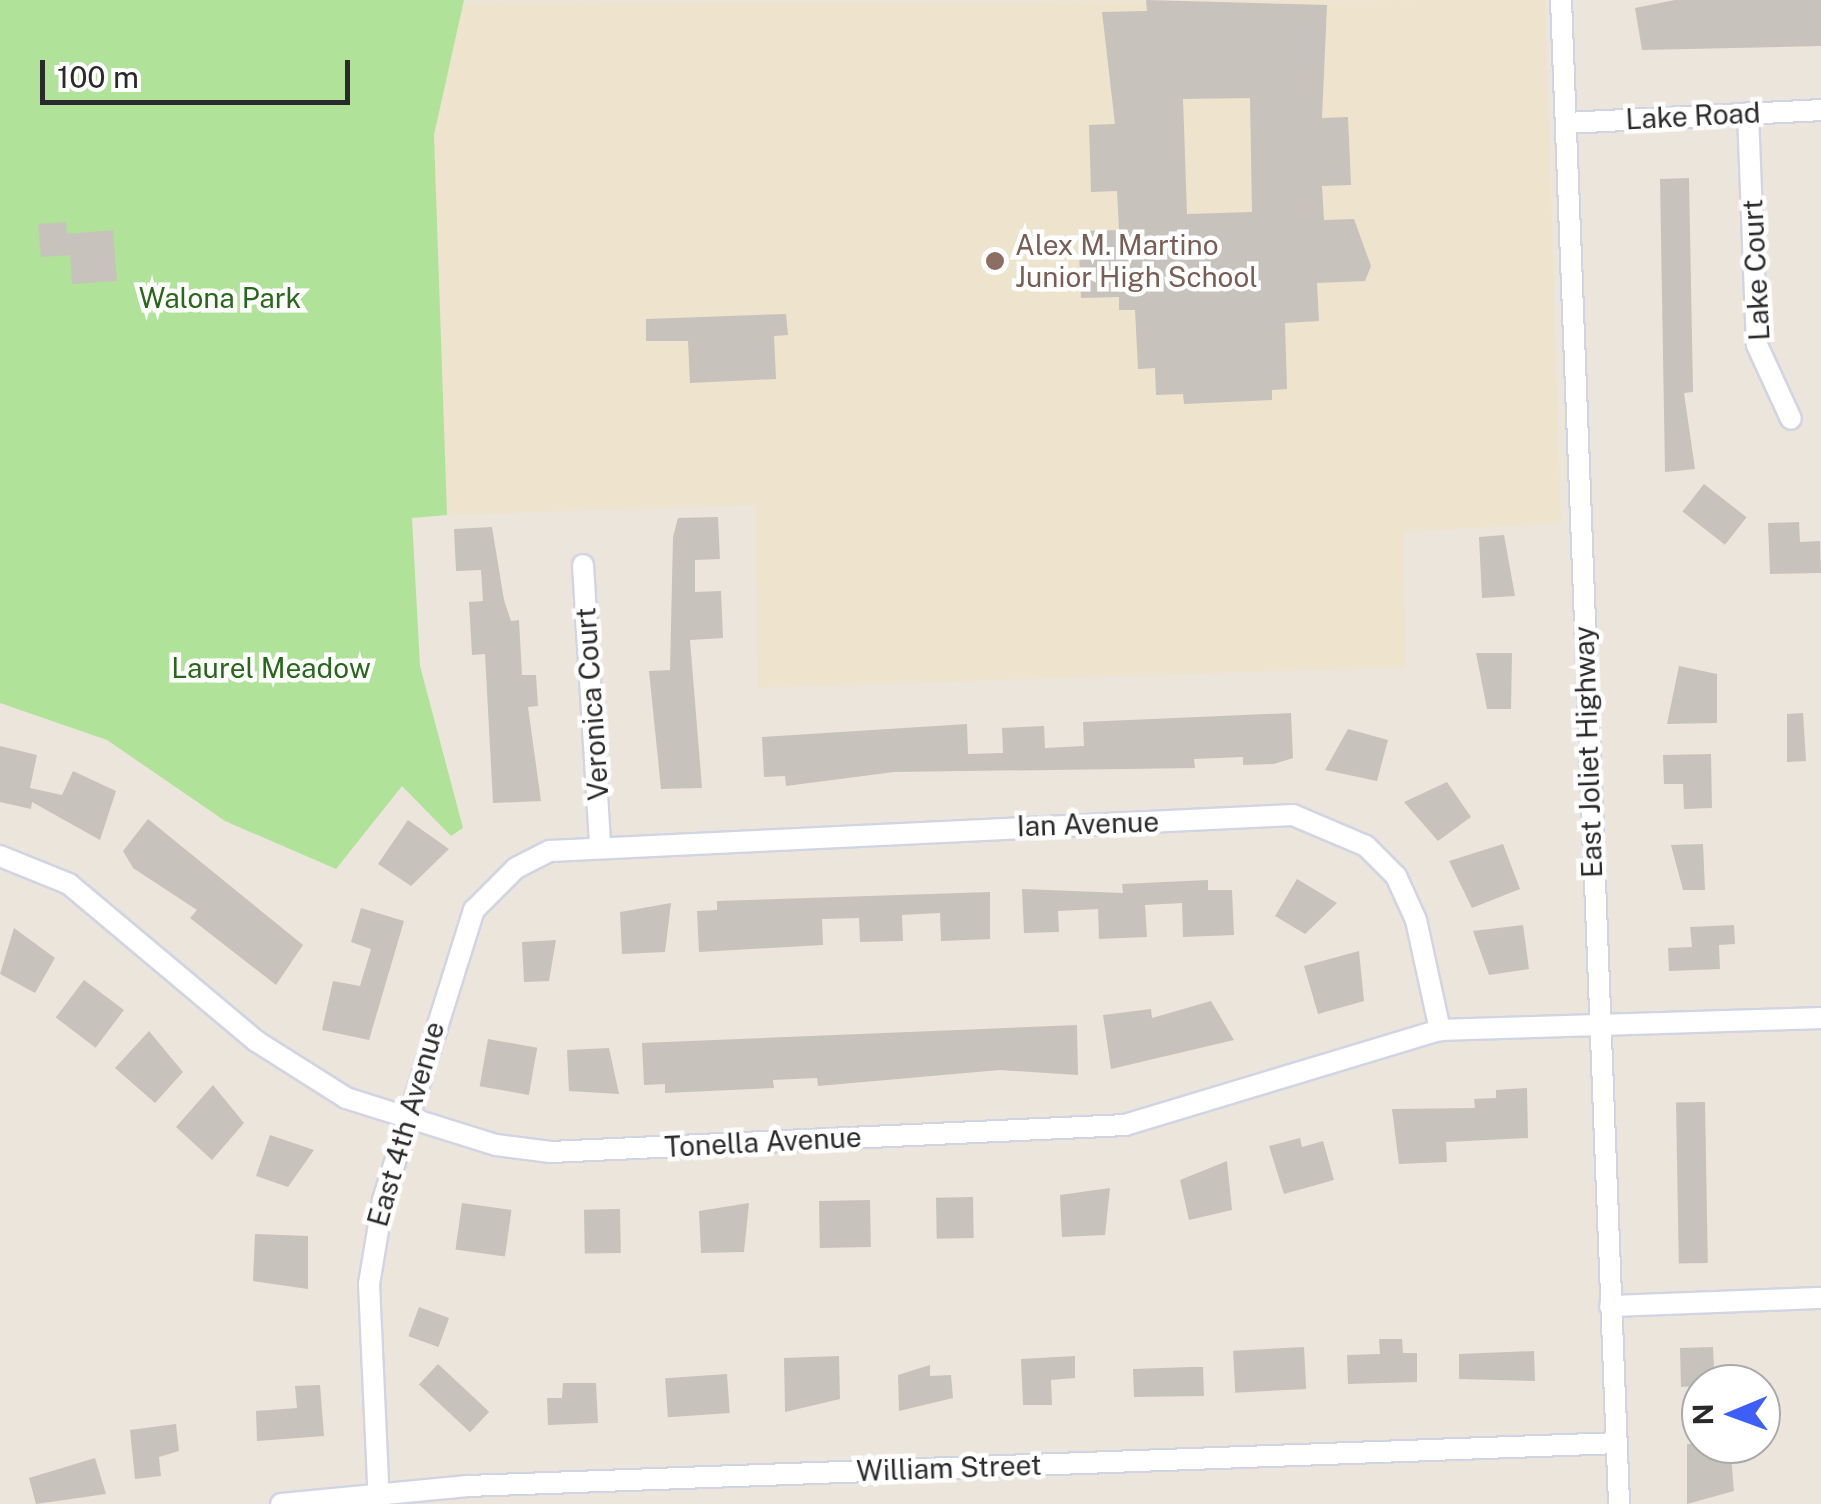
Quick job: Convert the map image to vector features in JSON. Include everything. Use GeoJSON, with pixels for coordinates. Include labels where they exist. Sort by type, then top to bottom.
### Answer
{"type":"FeatureCollection","features":[{"type":"Feature","properties":{"kind":"street","name":"East Joliet Highway"},"geometry":{"type":"LineString","coordinates":[[1561,0],[1619,1504]]}},
{"type":"Feature","properties":{"kind":"street","name":"Lake Road"},"geometry":{"type":"LineString","coordinates":[[1566,123],[1821,110]]}},
{"type":"Feature","properties":{"kind":"street","name":"Lake Court"},"geometry":{"type":"LineString","coordinates":[[1748,113],[1758,344],[1792,419]]}},
{"type":"Feature","properties":{"kind":"street","name":"Veronica Court"},"geometry":{"type":"LineString","coordinates":[[583,564],[600,843]]}},
{"type":"Feature","properties":{"kind":"street","name":"Ian Avenue"},"geometry":{"type":"LineString","coordinates":[[600,843],[1293,816],[1366,846],[1396,876],[1416,920],[1440,1030]]}},
{"type":"Feature","properties":{"kind":"street","name":"East 4th Avenue"},"geometry":{"type":"LineString","coordinates":[[378,1499],[369,1284],[407,1118],[474,910],[516,868],[600,843]]}},
{"type":"Feature","properties":{"kind":"street","name":"Tonella Avenue"},"geometry":{"type":"LineString","coordinates":[[0,856],[69,884],[301,1072],[407,1118],[551,1152],[1125,1124],[1440,1030],[1821,1018]]}},
{"type":"Feature","properties":{"kind":"street"},"geometry":{"type":"LineString","coordinates":[[1610,1306],[1821,1298]]}},
{"type":"Feature","properties":{"kind":"street","name":"William Street"},"geometry":{"type":"LineString","coordinates":[[281,1504],[1617,1444]]}},
{"type":"Feature","properties":{"kind":"shaded area","name":"Alex M. Martino Junior High School"},"geometry":{"type":"Polygon","coordinates":[[[1545,0],[1561,523],[1403,532],[1406,667],[757,688],[756,505],[447,515],[434,135],[464,3],[1545,0]]]}},
{"type":"Feature","properties":{"kind":"green space","name":"Walona Park"},"geometry":{"type":"Polygon","coordinates":[[[0,0],[464,0],[434,135],[447,515],[412,518],[420,666],[463,828],[451,836],[402,786],[336,869],[225,821],[107,740],[0,703],[0,0]]]}},
{"type":"Feature","properties":{"kind":"building","name":"Alex M. Martino Junior High School"},"geometry":{"type":"Polygon","coordinates":[[[1146,0],[1327,5],[1322,118],[1348,117],[1351,185],[1322,186],[1324,220],[1354,219],[1371,266],[1365,281],[1317,283],[1319,321],[1285,323],[1287,389],[1272,390],[1272,400],[1184,404],[1183,394],[1156,395],[1155,368],[1138,369],[1135,310],[1119,310],[1119,297],[1081,298],[1078,231],[1119,230],[1117,191],[1091,192],[1089,125],[1115,124],[1102,12],[1147,11],[1146,0]],[[1250,98],[1183,99],[1187,214],[1252,212],[1250,98]]]}},
{"type":"Feature","properties":{"kind":"building"},"geometry":{"type":"Polygon","coordinates":[[[1675,0],[1821,0],[1821,46],[1642,50],[1635,8],[1675,0]]]}},
{"type":"Feature","properties":{"kind":"building"},"geometry":{"type":"Polygon","coordinates":[[[1689,178],[1693,392],[1684,393],[1695,469],[1665,472],[1660,179],[1689,178]]]}},
{"type":"Feature","properties":{"kind":"building"},"geometry":{"type":"Polygon","coordinates":[[[66,222],[67,234],[113,230],[117,281],[72,284],[70,255],[41,257],[38,224],[66,222]]]}},
{"type":"Feature","properties":{"kind":"building"},"geometry":{"type":"Polygon","coordinates":[[[786,314],[788,335],[774,336],[776,379],[690,383],[688,341],[646,341],[646,319],[786,314]]]}},
{"type":"Feature","properties":{"kind":"building"},"geometry":{"type":"Polygon","coordinates":[[[1704,484],[1747,517],[1725,545],[1682,512],[1704,484]]]}},
{"type":"Feature","properties":{"kind":"building"},"geometry":{"type":"Polygon","coordinates":[[[718,517],[720,559],[695,560],[695,592],[721,591],[723,638],[690,640],[702,788],[661,789],[649,671],[670,670],[673,537],[678,518],[718,517]]]}},
{"type":"Feature","properties":{"kind":"building"},"geometry":{"type":"Polygon","coordinates":[[[1799,522],[1800,542],[1820,541],[1821,573],[1770,574],[1768,523],[1799,522]]]}},
{"type":"Feature","properties":{"kind":"building"},"geometry":{"type":"Polygon","coordinates":[[[492,527],[504,600],[511,621],[519,620],[522,675],[536,675],[538,706],[528,707],[541,801],[493,803],[485,654],[472,655],[469,602],[483,601],[481,570],[456,571],[454,529],[492,527]]]}},
{"type":"Feature","properties":{"kind":"building"},"geometry":{"type":"Polygon","coordinates":[[[1504,535],[1515,596],[1482,598],[1479,537],[1504,535]]]}},
{"type":"Feature","properties":{"kind":"building"},"geometry":{"type":"Polygon","coordinates":[[[1476,653],[1512,653],[1511,709],[1487,709],[1476,653]]]}},
{"type":"Feature","properties":{"kind":"building"},"geometry":{"type":"Polygon","coordinates":[[[1679,666],[1717,674],[1717,723],[1667,724],[1679,666]]]}},
{"type":"Feature","properties":{"kind":"building"},"geometry":{"type":"Polygon","coordinates":[[[1291,713],[1293,758],[1274,764],[1243,765],[1243,757],[1194,759],[1195,768],[894,772],[786,786],[785,776],[764,777],[762,737],[967,724],[968,754],[1003,753],[1002,728],[1044,726],[1045,748],[1084,746],[1083,722],[1291,713]]]}},
{"type":"Feature","properties":{"kind":"building"},"geometry":{"type":"Polygon","coordinates":[[[1803,713],[1806,761],[1787,762],[1787,714],[1803,713]]]}},
{"type":"Feature","properties":{"kind":"building"},"geometry":{"type":"Polygon","coordinates":[[[1348,729],[1388,740],[1377,781],[1325,770],[1348,729]]]}},
{"type":"Feature","properties":{"kind":"building"},"geometry":{"type":"Polygon","coordinates":[[[0,746],[37,755],[30,788],[62,795],[73,771],[116,791],[100,840],[32,802],[31,809],[0,802],[0,746]]]}},
{"type":"Feature","properties":{"kind":"building"},"geometry":{"type":"Polygon","coordinates":[[[1711,754],[1712,808],[1684,809],[1683,784],[1664,784],[1663,755],[1711,754]]]}},
{"type":"Feature","properties":{"kind":"building"},"geometry":{"type":"Polygon","coordinates":[[[1447,782],[1471,817],[1438,841],[1404,802],[1447,782]]]}},
{"type":"Feature","properties":{"kind":"building"},"geometry":{"type":"Polygon","coordinates":[[[148,819],[303,945],[276,985],[190,918],[197,910],[133,868],[123,851],[148,819]]]}},
{"type":"Feature","properties":{"kind":"building"},"geometry":{"type":"Polygon","coordinates":[[[408,820],[449,849],[411,886],[378,864],[408,820]]]}},
{"type":"Feature","properties":{"kind":"building"},"geometry":{"type":"Polygon","coordinates":[[[1503,844],[1520,889],[1472,908],[1449,861],[1503,844]]]}},
{"type":"Feature","properties":{"kind":"building"},"geometry":{"type":"Polygon","coordinates":[[[1703,844],[1705,890],[1683,890],[1671,845],[1703,844]]]}},
{"type":"Feature","properties":{"kind":"building"},"geometry":{"type":"Polygon","coordinates":[[[1297,879],[1337,903],[1305,934],[1275,916],[1297,879]]]}},
{"type":"Feature","properties":{"kind":"building"},"geometry":{"type":"Polygon","coordinates":[[[1208,880],[1208,890],[1232,890],[1234,935],[1183,937],[1182,903],[1145,905],[1147,937],[1099,939],[1098,909],[1058,911],[1059,932],[1024,933],[1022,889],[1123,893],[1122,884],[1208,880]]]}},
{"type":"Feature","properties":{"kind":"building"},"geometry":{"type":"Polygon","coordinates":[[[990,892],[990,939],[941,941],[940,913],[902,915],[903,941],[860,942],[859,918],[822,919],[823,945],[699,952],[697,911],[717,910],[717,901],[990,892]]]}},
{"type":"Feature","properties":{"kind":"building"},"geometry":{"type":"Polygon","coordinates":[[[671,903],[665,952],[622,954],[620,912],[671,903]]]}},
{"type":"Feature","properties":{"kind":"building"},"geometry":{"type":"Polygon","coordinates":[[[361,908],[404,921],[369,1040],[322,1030],[333,981],[360,986],[371,949],[351,942],[361,908]]]}},
{"type":"Feature","properties":{"kind":"building"},"geometry":{"type":"Polygon","coordinates":[[[1523,925],[1529,969],[1489,975],[1473,931],[1523,925]]]}},
{"type":"Feature","properties":{"kind":"building"},"geometry":{"type":"Polygon","coordinates":[[[1734,925],[1735,944],[1719,945],[1720,969],[1669,971],[1668,948],[1692,947],[1690,927],[1734,925]]]}},
{"type":"Feature","properties":{"kind":"building"},"geometry":{"type":"Polygon","coordinates":[[[14,928],[55,958],[35,993],[0,974],[14,928]]]}},
{"type":"Feature","properties":{"kind":"building"},"geometry":{"type":"Polygon","coordinates":[[[556,940],[549,981],[524,982],[522,942],[556,940]]]}},
{"type":"Feature","properties":{"kind":"building"},"geometry":{"type":"Polygon","coordinates":[[[1359,951],[1364,1001],[1318,1014],[1304,966],[1359,951]]]}},
{"type":"Feature","properties":{"kind":"building"},"geometry":{"type":"Polygon","coordinates":[[[84,980],[124,1010],[96,1048],[56,1018],[84,980]]]}},
{"type":"Feature","properties":{"kind":"building"},"geometry":{"type":"Polygon","coordinates":[[[1211,1001],[1234,1040],[1111,1069],[1103,1015],[1151,1009],[1152,1018],[1211,1001]]]}},
{"type":"Feature","properties":{"kind":"building"},"geometry":{"type":"Polygon","coordinates":[[[1077,1025],[1078,1075],[1000,1070],[818,1086],[817,1078],[773,1080],[774,1088],[665,1093],[665,1084],[644,1085],[642,1043],[1077,1025]]]}},
{"type":"Feature","properties":{"kind":"building"},"geometry":{"type":"Polygon","coordinates":[[[149,1031],[183,1072],[155,1103],[115,1068],[149,1031]]]}},
{"type":"Feature","properties":{"kind":"building"},"geometry":{"type":"Polygon","coordinates":[[[488,1039],[537,1048],[529,1095],[480,1086],[488,1039]]]}},
{"type":"Feature","properties":{"kind":"building"},"geometry":{"type":"Polygon","coordinates":[[[609,1048],[619,1094],[569,1091],[567,1050],[609,1048]]]}},
{"type":"Feature","properties":{"kind":"building"},"geometry":{"type":"Polygon","coordinates":[[[213,1085],[244,1123],[212,1160],[176,1127],[213,1085]]]}},
{"type":"Feature","properties":{"kind":"building"},"geometry":{"type":"Polygon","coordinates":[[[1527,1088],[1528,1138],[1446,1142],[1447,1162],[1399,1164],[1392,1109],[1475,1108],[1474,1099],[1496,1098],[1496,1090],[1527,1088]]]}},
{"type":"Feature","properties":{"kind":"building"},"geometry":{"type":"Polygon","coordinates":[[[1705,1102],[1708,1263],[1679,1263],[1676,1103],[1705,1102]]]}},
{"type":"Feature","properties":{"kind":"building"},"geometry":{"type":"Polygon","coordinates":[[[270,1135],[314,1150],[288,1187],[256,1176],[270,1135]]]}},
{"type":"Feature","properties":{"kind":"building"},"geometry":{"type":"Polygon","coordinates":[[[1300,1138],[1302,1147],[1323,1141],[1334,1180],[1284,1194],[1269,1146],[1300,1138]]]}},
{"type":"Feature","properties":{"kind":"building"},"geometry":{"type":"Polygon","coordinates":[[[1227,1161],[1232,1210],[1189,1220],[1180,1180],[1227,1161]]]}},
{"type":"Feature","properties":{"kind":"building"},"geometry":{"type":"Polygon","coordinates":[[[1110,1188],[1105,1235],[1062,1237],[1060,1195],[1110,1188]]]}},
{"type":"Feature","properties":{"kind":"building"},"geometry":{"type":"Polygon","coordinates":[[[973,1197],[974,1238],[937,1239],[936,1198],[973,1197]]]}},
{"type":"Feature","properties":{"kind":"building"},"geometry":{"type":"Polygon","coordinates":[[[870,1200],[871,1247],[820,1248],[819,1201],[870,1200]]]}},
{"type":"Feature","properties":{"kind":"building"},"geometry":{"type":"Polygon","coordinates":[[[462,1203],[512,1210],[505,1257],[455,1250],[462,1203]]]}},
{"type":"Feature","properties":{"kind":"building"},"geometry":{"type":"Polygon","coordinates":[[[749,1203],[744,1252],[701,1253],[699,1211],[749,1203]]]}},
{"type":"Feature","properties":{"kind":"building"},"geometry":{"type":"Polygon","coordinates":[[[620,1209],[621,1253],[585,1254],[584,1210],[620,1209]]]}},
{"type":"Feature","properties":{"kind":"building"},"geometry":{"type":"Polygon","coordinates":[[[255,1234],[308,1236],[308,1289],[253,1281],[255,1234]]]}},
{"type":"Feature","properties":{"kind":"building"},"geometry":{"type":"Polygon","coordinates":[[[419,1307],[449,1318],[438,1347],[408,1336],[419,1307]]]}},
{"type":"Feature","properties":{"kind":"building"},"geometry":{"type":"Polygon","coordinates":[[[1379,1339],[1402,1339],[1403,1353],[1417,1353],[1417,1382],[1348,1384],[1347,1355],[1380,1354],[1379,1339]]]}},
{"type":"Feature","properties":{"kind":"building"},"geometry":{"type":"Polygon","coordinates":[[[1304,1347],[1306,1389],[1235,1393],[1233,1351],[1304,1347]]]}},
{"type":"Feature","properties":{"kind":"building"},"geometry":{"type":"Polygon","coordinates":[[[1713,1347],[1714,1364],[1681,1364],[1681,1387],[1680,1348],[1713,1347]]]}},
{"type":"Feature","properties":{"kind":"building"},"geometry":{"type":"Polygon","coordinates":[[[1534,1351],[1535,1381],[1459,1379],[1459,1354],[1534,1351]]]}},
{"type":"Feature","properties":{"kind":"building"},"geometry":{"type":"Polygon","coordinates":[[[839,1356],[840,1399],[785,1412],[784,1358],[839,1356]]]}},
{"type":"Feature","properties":{"kind":"building"},"geometry":{"type":"Polygon","coordinates":[[[1075,1356],[1075,1378],[1051,1380],[1052,1405],[1023,1405],[1021,1359],[1075,1356]]]}},
{"type":"Feature","properties":{"kind":"building"},"geometry":{"type":"Polygon","coordinates":[[[438,1364],[489,1412],[470,1432],[419,1384],[438,1364]]]}},
{"type":"Feature","properties":{"kind":"building"},"geometry":{"type":"Polygon","coordinates":[[[930,1365],[930,1376],[951,1375],[953,1398],[899,1411],[898,1375],[930,1365]]]}},
{"type":"Feature","properties":{"kind":"building"},"geometry":{"type":"Polygon","coordinates":[[[1203,1367],[1204,1396],[1134,1397],[1133,1369],[1203,1367]]]}},
{"type":"Feature","properties":{"kind":"building"},"geometry":{"type":"Polygon","coordinates":[[[727,1374],[730,1413],[668,1417],[665,1378],[727,1374]]]}},
{"type":"Feature","properties":{"kind":"building"},"geometry":{"type":"Polygon","coordinates":[[[563,1383],[596,1383],[598,1423],[548,1425],[547,1398],[562,1398],[563,1383]]]}},
{"type":"Feature","properties":{"kind":"building"},"geometry":{"type":"Polygon","coordinates":[[[320,1385],[324,1436],[257,1441],[256,1411],[297,1408],[295,1386],[320,1385]]]}},
{"type":"Feature","properties":{"kind":"building"},"geometry":{"type":"Polygon","coordinates":[[[176,1424],[179,1451],[159,1457],[161,1476],[135,1479],[130,1430],[176,1424]]]}},
{"type":"Feature","properties":{"kind":"building"},"geometry":{"type":"Polygon","coordinates":[[[95,1458],[106,1494],[36,1504],[29,1478],[95,1458]]]}},
{"type":"Feature","properties":{"kind":"building"},"geometry":{"type":"Polygon","coordinates":[[[1687,1464],[1732,1464],[1734,1491],[1687,1504],[1687,1464]]]}},
{"type":"Feature","properties":{"kind":"place","name":"Alex M. Martino Junior High School"},"geometry":{"type":"Point","coordinates":[995,261]}},
{"type":"Feature","properties":{"kind":"park label","name":"Laurel Meadow"},"geometry":{"type":"Point","coordinates":[271,668]}}]}
